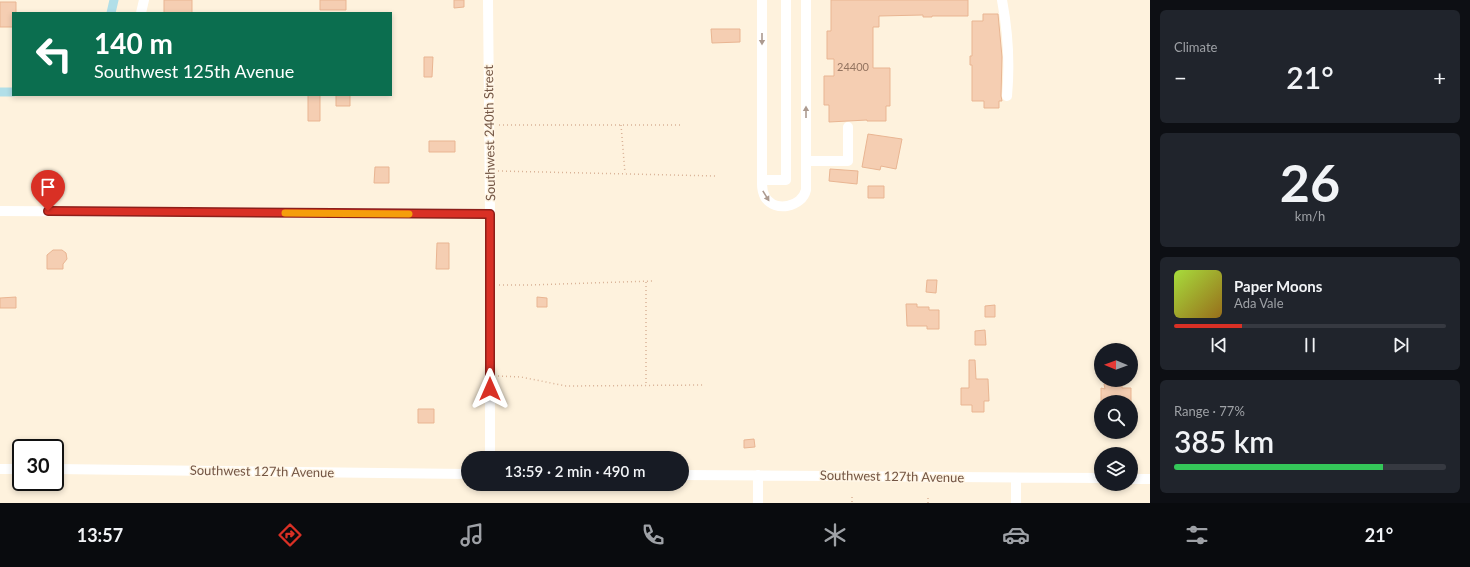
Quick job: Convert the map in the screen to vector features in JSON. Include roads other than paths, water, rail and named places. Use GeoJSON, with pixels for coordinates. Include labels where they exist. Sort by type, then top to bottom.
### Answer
{"type":"FeatureCollection","features":[{"type":"Feature","properties":{"kind":"street"},"geometry":{"type":"LineString","coordinates":[[141,12],[144,0]]}},
{"type":"Feature","properties":{"kind":"street","name":"Southwest 240th Street"},"geometry":{"type":"LineString","coordinates":[[488,0],[490,171],[490,451]]}},
{"type":"Feature","properties":{"kind":"street"},"geometry":{"type":"LineString","coordinates":[[762,0],[762,180],[764,196],[772,203],[785,206],[802,199],[806,190],[806,0]]}},
{"type":"Feature","properties":{"kind":"street"},"geometry":{"type":"LineString","coordinates":[[762,180],[786,180],[786,0]]}},
{"type":"Feature","properties":{"kind":"street"},"geometry":{"type":"LineString","coordinates":[[1002,0],[1009,66],[1007,96]]}},
{"type":"Feature","properties":{"kind":"street"},"geometry":{"type":"LineString","coordinates":[[806,161],[848,161],[848,128]]}},
{"type":"Feature","properties":{"kind":"street"},"geometry":{"type":"LineString","coordinates":[[0,211],[490,214]]}},
{"type":"Feature","properties":{"kind":"street"},"geometry":{"type":"LineString","coordinates":[[0,469],[12,469]]}},
{"type":"Feature","properties":{"kind":"street","name":"Southwest 127th Avenue"},"geometry":{"type":"LineString","coordinates":[[64,469],[461,474]]}},
{"type":"Feature","properties":{"kind":"street","name":"Southwest 127th Avenue"},"geometry":{"type":"LineString","coordinates":[[689,475],[1094,478]]}},
{"type":"Feature","properties":{"kind":"street"},"geometry":{"type":"LineString","coordinates":[[758,475],[758,503]]}},
{"type":"Feature","properties":{"kind":"street"},"geometry":{"type":"LineString","coordinates":[[1016,478],[1016,503]]}},
{"type":"Feature","properties":{"kind":"street"},"geometry":{"type":"LineString","coordinates":[[1138,479],[1150,479]]}},
{"type":"Feature","properties":{"kind":"waterway"},"geometry":{"type":"LineString","coordinates":[[111,12],[114,0]]}},
{"type":"Feature","properties":{"kind":"waterway"},"geometry":{"type":"LineString","coordinates":[[0,92],[12,92]]}}]}
